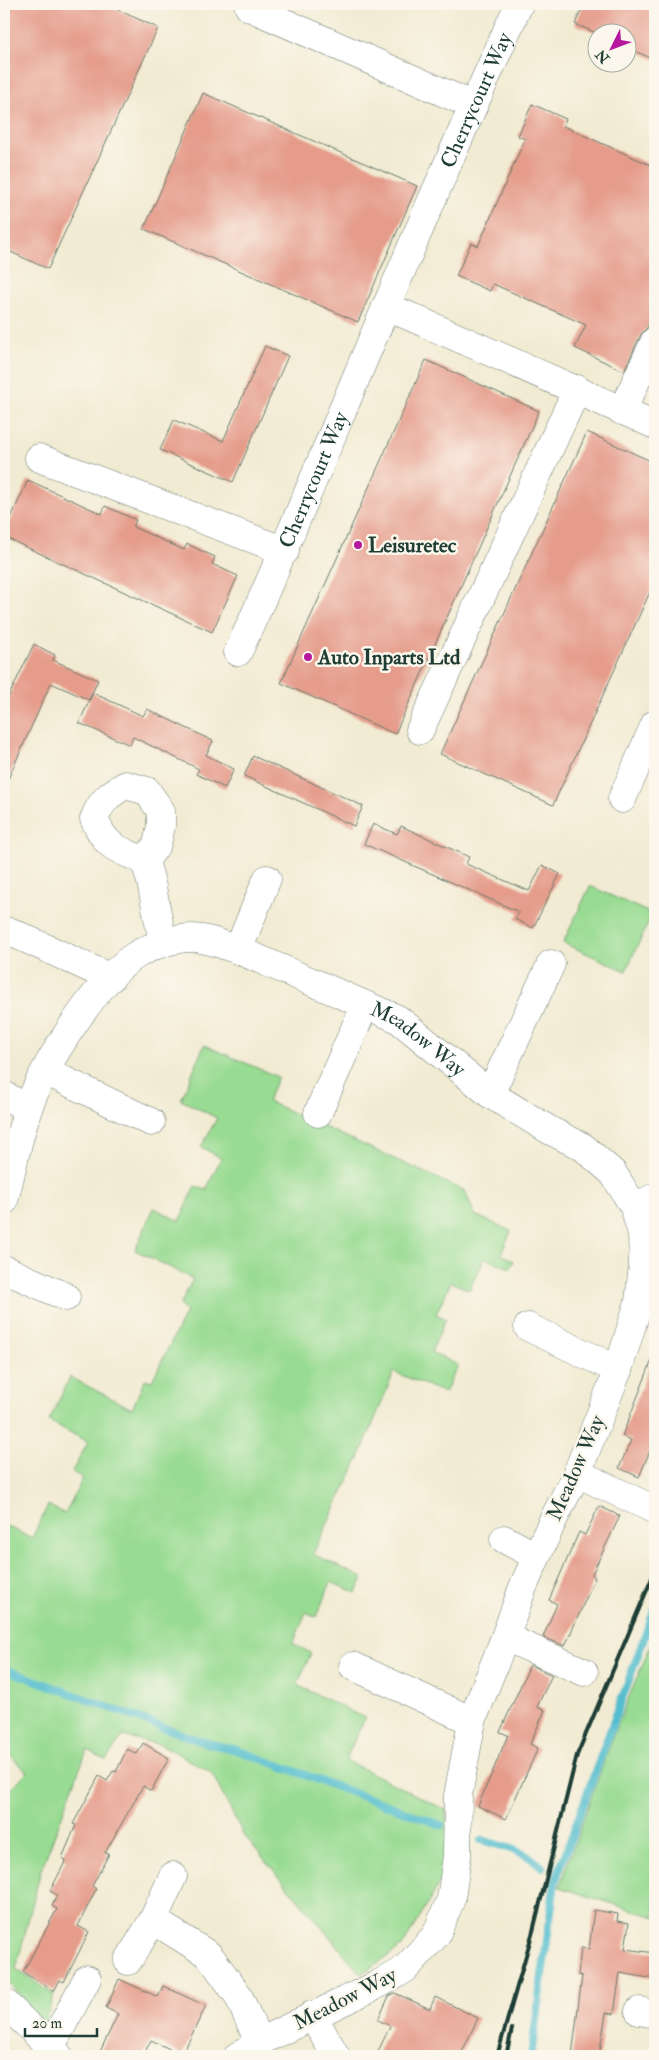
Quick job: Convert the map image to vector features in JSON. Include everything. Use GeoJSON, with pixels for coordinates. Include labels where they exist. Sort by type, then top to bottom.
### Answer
{"type":"FeatureCollection","features":[{"type":"Feature","properties":{"kind":"street","name":"Cherrycourt Way"},"geometry":{"type":"LineString","coordinates":[[238,652],[285,551],[386,306],[472,106],[519,4]]}},
{"type":"Feature","properties":{"kind":"street"},"geometry":{"type":"LineString","coordinates":[[249,7],[472,106]]}},
{"type":"Feature","properties":{"kind":"street"},"geometry":{"type":"LineString","coordinates":[[386,306],[655,425]]}},
{"type":"Feature","properties":{"kind":"street"},"geometry":{"type":"LineString","coordinates":[[622,411],[655,341]]}},
{"type":"Feature","properties":{"kind":"street"},"geometry":{"type":"LineString","coordinates":[[420,730],[577,389]]}},
{"type":"Feature","properties":{"kind":"street"},"geometry":{"type":"LineString","coordinates":[[39,458],[285,551]]}},
{"type":"Feature","properties":{"kind":"street"},"geometry":{"type":"LineString","coordinates":[[622,800],[655,724]]}},
{"type":"Feature","properties":{"kind":"street"},"geometry":{"type":"LineString","coordinates":[[145,861],[152,882],[163,943]]}},
{"type":"Feature","properties":{"kind":"street"},"geometry":{"type":"LineString","coordinates":[[238,950],[267,879]]}},
{"type":"Feature","properties":{"kind":"street"},"geometry":{"type":"LineString","coordinates":[[10,932],[111,978]]}},
{"type":"Feature","properties":{"kind":"street","name":"Meadow Way"},"geometry":{"type":"LineString","coordinates":[[4,1201],[28,1109],[44,1071],[81,1014],[111,978],[134,957],[163,943],[190,938],[214,942],[238,950],[398,1020],[490,1094],[551,1131],[583,1147],[645,1202],[642,1234],[647,1306],[618,1370],[577,1473],[536,1556],[472,1721],[458,1795],[457,1856],[451,1899],[436,1935],[405,1968],[379,1984],[312,2015],[248,2049]]}},
{"type":"Feature","properties":{"kind":"street"},"geometry":{"type":"LineString","coordinates":[[490,1094],[551,964]]}},
{"type":"Feature","properties":{"kind":"street"},"geometry":{"type":"LineString","coordinates":[[318,1113],[365,1005]]}},
{"type":"Feature","properties":{"kind":"street"},"geometry":{"type":"LineString","coordinates":[[44,1071],[151,1122]]}},
{"type":"Feature","properties":{"kind":"street"},"geometry":{"type":"LineString","coordinates":[[4,1095],[28,1109]]}},
{"type":"Feature","properties":{"kind":"street"},"geometry":{"type":"LineString","coordinates":[[4,1269],[66,1297]]}},
{"type":"Feature","properties":{"kind":"street"},"geometry":{"type":"LineString","coordinates":[[528,1327],[618,1370]]}},
{"type":"Feature","properties":{"kind":"street"},"geometry":{"type":"LineString","coordinates":[[577,1473],[655,1510]]}},
{"type":"Feature","properties":{"kind":"street"},"geometry":{"type":"LineString","coordinates":[[504,1539],[536,1556]]}},
{"type":"Feature","properties":{"kind":"street"},"geometry":{"type":"LineString","coordinates":[[505,1637],[584,1672]]}},
{"type":"Feature","properties":{"kind":"street"},"geometry":{"type":"LineString","coordinates":[[353,1666],[472,1721]]}},
{"type":"Feature","properties":{"kind":"street"},"geometry":{"type":"LineString","coordinates":[[128,1961],[153,1920],[173,1876]]}},
{"type":"Feature","properties":{"kind":"street"},"geometry":{"type":"LineString","coordinates":[[153,1920],[209,1955],[238,1994],[248,2049]]}},
{"type":"Feature","properties":{"kind":"street"},"geometry":{"type":"LineString","coordinates":[[4,2002],[54,2052],[87,1979]]}},
{"type":"Feature","properties":{"kind":"street"},"geometry":{"type":"LineString","coordinates":[[312,2015],[336,2056]]}},
{"type":"Feature","properties":{"kind":"green space"},"geometry":{"type":"Polygon","coordinates":[[[590,886],[652,914],[626,971],[563,943],[590,886]]]}},
{"type":"Feature","properties":{"kind":"green space"},"geometry":{"type":"Polygon","coordinates":[[[204,1045],[278,1077],[267,1101],[465,1191],[475,1215],[511,1231],[501,1254],[514,1261],[510,1268],[485,1258],[469,1290],[451,1282],[436,1314],[446,1319],[431,1352],[458,1365],[445,1393],[394,1372],[359,1458],[313,1554],[363,1578],[356,1593],[331,1582],[316,1617],[306,1612],[293,1644],[311,1653],[297,1685],[365,1718],[345,1760],[446,1810],[448,1869],[402,1947],[361,1974],[243,1834],[211,1772],[162,1745],[123,1736],[106,1760],[87,1750],[41,1870],[16,1969],[54,1995],[44,2024],[4,1978],[4,1831],[7,1827],[4,1824],[4,1796],[27,1772],[4,1750],[4,1525],[32,1538],[48,1505],[65,1514],[83,1478],[72,1472],[88,1442],[49,1421],[70,1377],[132,1409],[145,1379],[152,1381],[186,1312],[180,1305],[193,1279],[135,1250],[154,1208],[180,1221],[195,1186],[206,1190],[221,1158],[201,1147],[217,1118],[181,1100],[204,1045]]]}},
{"type":"Feature","properties":{"kind":"green space"},"geometry":{"type":"Polygon","coordinates":[[[655,1634],[655,1917],[559,1887],[615,1731],[655,1634]]]}},
{"type":"Feature","properties":{"kind":"building"},"geometry":{"type":"Polygon","coordinates":[[[4,4],[105,4],[158,28],[48,269],[4,249],[4,4]]]}},
{"type":"Feature","properties":{"kind":"building"},"geometry":{"type":"Polygon","coordinates":[[[584,4],[655,4],[655,60],[636,51],[636,22],[586,22],[586,29],[575,24],[584,4]]]}},
{"type":"Feature","properties":{"kind":"building"},"geometry":{"type":"Polygon","coordinates":[[[203,93],[417,186],[358,322],[144,229],[203,93]]]}},
{"type":"Feature","properties":{"kind":"building"},"geometry":{"type":"Polygon","coordinates":[[[532,104],[566,119],[563,126],[655,167],[655,310],[647,328],[641,334],[624,371],[575,348],[586,325],[493,284],[490,291],[456,276],[471,243],[478,246],[525,139],[518,136],[532,104]]]}},
{"type":"Feature","properties":{"kind":"building"},"geometry":{"type":"Polygon","coordinates":[[[265,346],[288,356],[233,482],[160,450],[174,420],[223,441],[265,346]]]}},
{"type":"Feature","properties":{"kind":"building"},"geometry":{"type":"Polygon","coordinates":[[[426,360],[539,411],[395,734],[281,683],[426,360]]]}},
{"type":"Feature","properties":{"kind":"building"},"geometry":{"type":"Polygon","coordinates":[[[587,432],[655,463],[655,581],[553,805],[440,754],[587,432]]]}},
{"type":"Feature","properties":{"kind":"building"},"geometry":{"type":"Polygon","coordinates":[[[28,480],[102,514],[105,506],[136,520],[133,527],[184,550],[187,544],[215,557],[212,564],[238,576],[212,632],[4,537],[4,533],[28,480]]]}},
{"type":"Feature","properties":{"kind":"building"},"geometry":{"type":"Polygon","coordinates":[[[34,644],[55,655],[53,660],[98,680],[89,700],[51,683],[4,788],[4,706],[34,644]]]}},
{"type":"Feature","properties":{"kind":"building"},"geometry":{"type":"Polygon","coordinates":[[[93,693],[143,716],[147,709],[213,741],[206,755],[234,769],[225,788],[196,774],[199,769],[133,737],[130,745],[79,723],[93,693]]]}},
{"type":"Feature","properties":{"kind":"building"},"geometry":{"type":"Polygon","coordinates":[[[253,756],[363,806],[354,826],[244,776],[253,756]]]}},
{"type":"Feature","properties":{"kind":"building"},"geometry":{"type":"Polygon","coordinates":[[[373,824],[397,834],[401,826],[469,857],[466,864],[529,891],[542,865],[560,874],[533,928],[515,919],[519,912],[364,844],[373,824]]]}},
{"type":"Feature","properties":{"kind":"building"},"geometry":{"type":"Polygon","coordinates":[[[654,1355],[655,1439],[639,1477],[619,1468],[631,1440],[622,1436],[654,1355]]]}},
{"type":"Feature","properties":{"kind":"building"},"geometry":{"type":"Polygon","coordinates":[[[599,1506],[620,1516],[592,1574],[595,1578],[565,1646],[543,1637],[557,1604],[549,1600],[579,1532],[585,1535],[599,1506]]]}},
{"type":"Feature","properties":{"kind":"building"},"geometry":{"type":"Polygon","coordinates":[[[530,1665],[552,1675],[537,1707],[545,1710],[530,1744],[538,1748],[506,1819],[478,1806],[508,1735],[500,1732],[530,1665]]]}},
{"type":"Feature","properties":{"kind":"building"},"geometry":{"type":"Polygon","coordinates":[[[143,1743],[169,1758],[151,1791],[143,1786],[105,1853],[109,1854],[92,1886],[96,1889],[78,1926],[89,1932],[64,1982],[60,1980],[54,1991],[23,1972],[57,1909],[52,1906],[57,1895],[50,1891],[66,1860],[62,1858],[76,1825],[73,1824],[99,1776],[107,1781],[113,1771],[116,1772],[127,1749],[137,1754],[143,1743]]]}},
{"type":"Feature","properties":{"kind":"building"},"geometry":{"type":"Polygon","coordinates":[[[594,1910],[618,1914],[617,1921],[629,1923],[625,1949],[655,1953],[655,1979],[620,1973],[614,2014],[606,2013],[599,2056],[572,2056],[582,1976],[578,1975],[581,1948],[589,1949],[594,1910]]]}},
{"type":"Feature","properties":{"kind":"building"},"geometry":{"type":"Polygon","coordinates":[[[119,1979],[158,1997],[163,1986],[206,2006],[182,2055],[151,2040],[143,2056],[98,2056],[118,2014],[106,2008],[119,1979]]]}},
{"type":"Feature","properties":{"kind":"building"},"geometry":{"type":"Polygon","coordinates":[[[395,1993],[430,2009],[435,1997],[478,2018],[460,2056],[376,2056],[390,2026],[378,2020],[389,1996],[395,1993]]]}},
{"type":"Feature","properties":{"kind":"waterway"},"geometry":{"type":"LineString","coordinates":[[531,2056],[555,1882],[655,1608]]}},
{"type":"Feature","properties":{"kind":"waterway"},"geometry":{"type":"LineString","coordinates":[[4,1669],[203,1742],[237,1750],[441,1825]]}},
{"type":"Feature","properties":{"kind":"waterway"},"geometry":{"type":"LineString","coordinates":[[481,1840],[521,1853],[536,1861],[542,1867]]}},
{"type":"Feature","properties":{"kind":"railway"},"geometry":{"type":"LineString","coordinates":[[497,2056],[533,1931],[577,1755],[655,1571]]}},
{"type":"Feature","properties":{"kind":"railway"},"geometry":{"type":"LineString","coordinates":[[506,2056],[512,2029]]}},
{"type":"Feature","properties":{"kind":"place","name":"Leisuretec"},"geometry":{"type":"Point","coordinates":[358,545]}},
{"type":"Feature","properties":{"kind":"place","name":"Auto Inparts Ltd"},"geometry":{"type":"Point","coordinates":[308,657]}}]}
